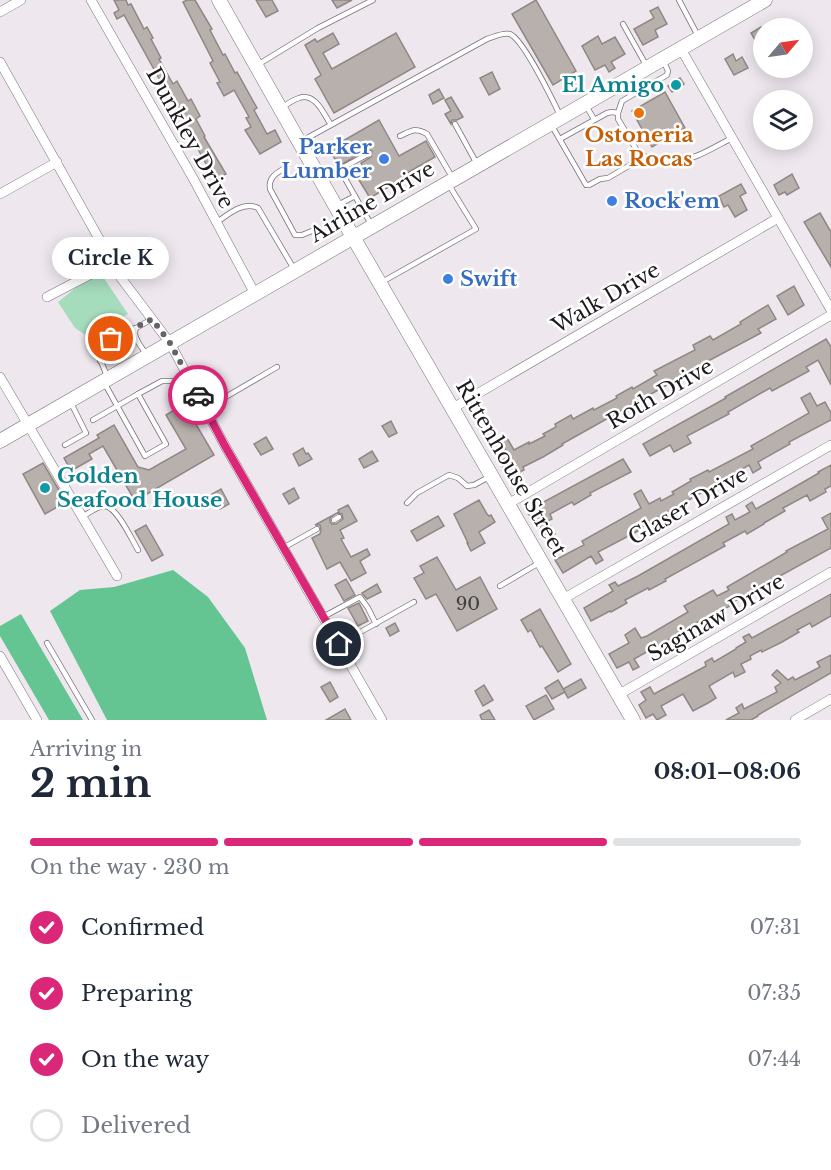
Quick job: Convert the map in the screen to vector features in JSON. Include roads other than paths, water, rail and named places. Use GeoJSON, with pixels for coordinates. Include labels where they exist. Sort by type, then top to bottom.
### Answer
{"type":"FeatureCollection","features":[{"type":"Feature","properties":{"kind":"main road","name":"Rittenhouse Street"},"geometry":{"type":"LineString","coordinates":[[219,0],[353,237],[633,720]]}},
{"type":"Feature","properties":{"kind":"main road","name":"Airline Drive"},"geometry":{"type":"LineString","coordinates":[[0,439],[681,49],[756,2]]}},
{"type":"Feature","properties":{"kind":"street"},"geometry":{"type":"LineString","coordinates":[[0,12],[21,0]]}},
{"type":"Feature","properties":{"kind":"street","name":"Dunkley Drive"},"geometry":{"type":"LineString","coordinates":[[91,0],[194,180],[255,294]]}},
{"type":"Feature","properties":{"kind":"street"},"geometry":{"type":"LineString","coordinates":[[681,49],[831,310]]}},
{"type":"Feature","properties":{"kind":"street"},"geometry":{"type":"LineString","coordinates":[[0,63],[121,278],[170,343],[205,409],[382,720]]}},
{"type":"Feature","properties":{"kind":"street"},"geometry":{"type":"LineString","coordinates":[[0,194],[57,162]]}},
{"type":"Feature","properties":{"kind":"street","name":"Walk Drive"},"geometry":{"type":"LineString","coordinates":[[453,408],[778,218]]}},
{"type":"Feature","properties":{"kind":"street"},"geometry":{"type":"LineString","coordinates":[[47,297],[112,263]]}},
{"type":"Feature","properties":{"kind":"street","name":"Roth Drive"},"geometry":{"type":"LineString","coordinates":[[508,504],[831,315]]}},
{"type":"Feature","properties":{"kind":"street"},"geometry":{"type":"LineString","coordinates":[[0,377],[117,576]]}},
{"type":"Feature","properties":{"kind":"street","name":"Glaser Drive"},"geometry":{"type":"LineString","coordinates":[[563,599],[831,445]]}},
{"type":"Feature","properties":{"kind":"street","name":"Saginaw Drive"},"geometry":{"type":"LineString","coordinates":[[618,695],[831,572]]}},
{"type":"Feature","properties":{"kind":"street"},"geometry":{"type":"LineString","coordinates":[[0,656],[37,720]]}},
{"type":"Feature","properties":{"kind":"street"},"geometry":{"type":"LineString","coordinates":[[795,720],[831,699]]}},
{"type":"Feature","properties":{"kind":"lane"},"geometry":{"type":"LineString","coordinates":[[256,65],[318,28],[373,0]]}},
{"type":"Feature","properties":{"kind":"lane"},"geometry":{"type":"LineString","coordinates":[[679,0],[699,38]]}},
{"type":"Feature","properties":{"kind":"lane"},"geometry":{"type":"LineString","coordinates":[[623,24],[643,70],[646,87]]}},
{"type":"Feature","properties":{"kind":"lane"},"geometry":{"type":"LineString","coordinates":[[300,142],[487,39],[509,34],[519,40],[546,87],[560,139],[586,185],[589,186],[600,179],[608,178],[637,161],[639,155]]}},
{"type":"Feature","properties":{"kind":"lane"},"geometry":{"type":"LineString","coordinates":[[663,59],[668,71],[667,75],[622,101],[618,113],[618,119],[639,155],[675,161],[695,157],[732,138]]}},
{"type":"Feature","properties":{"kind":"lane"},"geometry":{"type":"LineString","coordinates":[[617,85],[626,99]]}},
{"type":"Feature","properties":{"kind":"lane"},"geometry":{"type":"LineString","coordinates":[[281,108],[303,96],[311,98],[331,125]]}},
{"type":"Feature","properties":{"kind":"lane"},"geometry":{"type":"LineString","coordinates":[[585,104],[594,119]]}},
{"type":"Feature","properties":{"kind":"lane"},"geometry":{"type":"LineString","coordinates":[[560,139],[607,113],[618,113]]}},
{"type":"Feature","properties":{"kind":"lane"},"geometry":{"type":"LineString","coordinates":[[455,124],[478,165]]}},
{"type":"Feature","properties":{"kind":"lane"},"geometry":{"type":"LineString","coordinates":[[380,283],[476,229],[427,134],[415,130],[400,136]]}},
{"type":"Feature","properties":{"kind":"lane"},"geometry":{"type":"LineString","coordinates":[[368,154],[344,167],[343,175],[372,226]]}},
{"type":"Feature","properties":{"kind":"lane"},"geometry":{"type":"LineString","coordinates":[[285,168],[272,177],[269,183],[270,189],[295,235],[312,231]]}},
{"type":"Feature","properties":{"kind":"lane"},"geometry":{"type":"LineString","coordinates":[[336,206],[355,196]]}},
{"type":"Feature","properties":{"kind":"lane"},"geometry":{"type":"LineString","coordinates":[[217,222],[237,209],[252,206],[258,208],[295,271]]}},
{"type":"Feature","properties":{"kind":"lane"},"geometry":{"type":"LineString","coordinates":[[138,394],[166,444],[145,456],[117,406],[98,354],[99,346],[124,331],[136,328],[152,319]]}},
{"type":"Feature","properties":{"kind":"lane"},"geometry":{"type":"LineString","coordinates":[[136,328],[134,333],[147,356]]}},
{"type":"Feature","properties":{"kind":"lane"},"geometry":{"type":"LineString","coordinates":[[100,361],[137,340]]}},
{"type":"Feature","properties":{"kind":"lane"},"geometry":{"type":"LineString","coordinates":[[205,409],[277,367]]}},
{"type":"Feature","properties":{"kind":"lane"},"geometry":{"type":"LineString","coordinates":[[93,420],[162,381],[175,381],[187,374]]}},
{"type":"Feature","properties":{"kind":"lane"},"geometry":{"type":"LineString","coordinates":[[65,445],[86,433],[69,401]]}},
{"type":"Feature","properties":{"kind":"lane"},"geometry":{"type":"LineString","coordinates":[[407,503],[417,493],[449,475],[458,478],[467,486],[491,476]]}},
{"type":"Feature","properties":{"kind":"lane"},"geometry":{"type":"LineString","coordinates":[[82,517],[96,508],[105,506],[110,508],[116,513],[138,549]]}},
{"type":"Feature","properties":{"kind":"lane"},"geometry":{"type":"LineString","coordinates":[[334,520],[339,517]]}},
{"type":"Feature","properties":{"kind":"lane"},"geometry":{"type":"LineString","coordinates":[[284,548],[317,529]]}},
{"type":"Feature","properties":{"kind":"lane"},"geometry":{"type":"LineString","coordinates":[[500,586],[541,561]]}},
{"type":"Feature","properties":{"kind":"lane"},"geometry":{"type":"LineString","coordinates":[[323,617],[360,597],[376,624]]}},
{"type":"Feature","properties":{"kind":"lane"},"geometry":{"type":"LineString","coordinates":[[339,644],[414,602]]}},
{"type":"Feature","properties":{"kind":"lane"},"geometry":{"type":"LineString","coordinates":[[47,643],[92,720]]}},
{"type":"Feature","properties":{"kind":"place","name":"El Amigo"},"geometry":{"type":"Point","coordinates":[676,85]}},
{"type":"Feature","properties":{"kind":"place","name":"Ostoneria Las Rocas"},"geometry":{"type":"Point","coordinates":[639,113]}},
{"type":"Feature","properties":{"kind":"place","name":"Parker Lumber"},"geometry":{"type":"Point","coordinates":[384,159]}},
{"type":"Feature","properties":{"kind":"place","name":"Rock'em"},"geometry":{"type":"Point","coordinates":[612,201]}},
{"type":"Feature","properties":{"kind":"place","name":"Swift"},"geometry":{"type":"Point","coordinates":[448,279]}},
{"type":"Feature","properties":{"kind":"place","name":"Circle K"},"geometry":{"type":"Point","coordinates":[111,339]}},
{"type":"Feature","properties":{"kind":"place","name":"Golden Seafood House"},"geometry":{"type":"Point","coordinates":[45,488]}}]}
